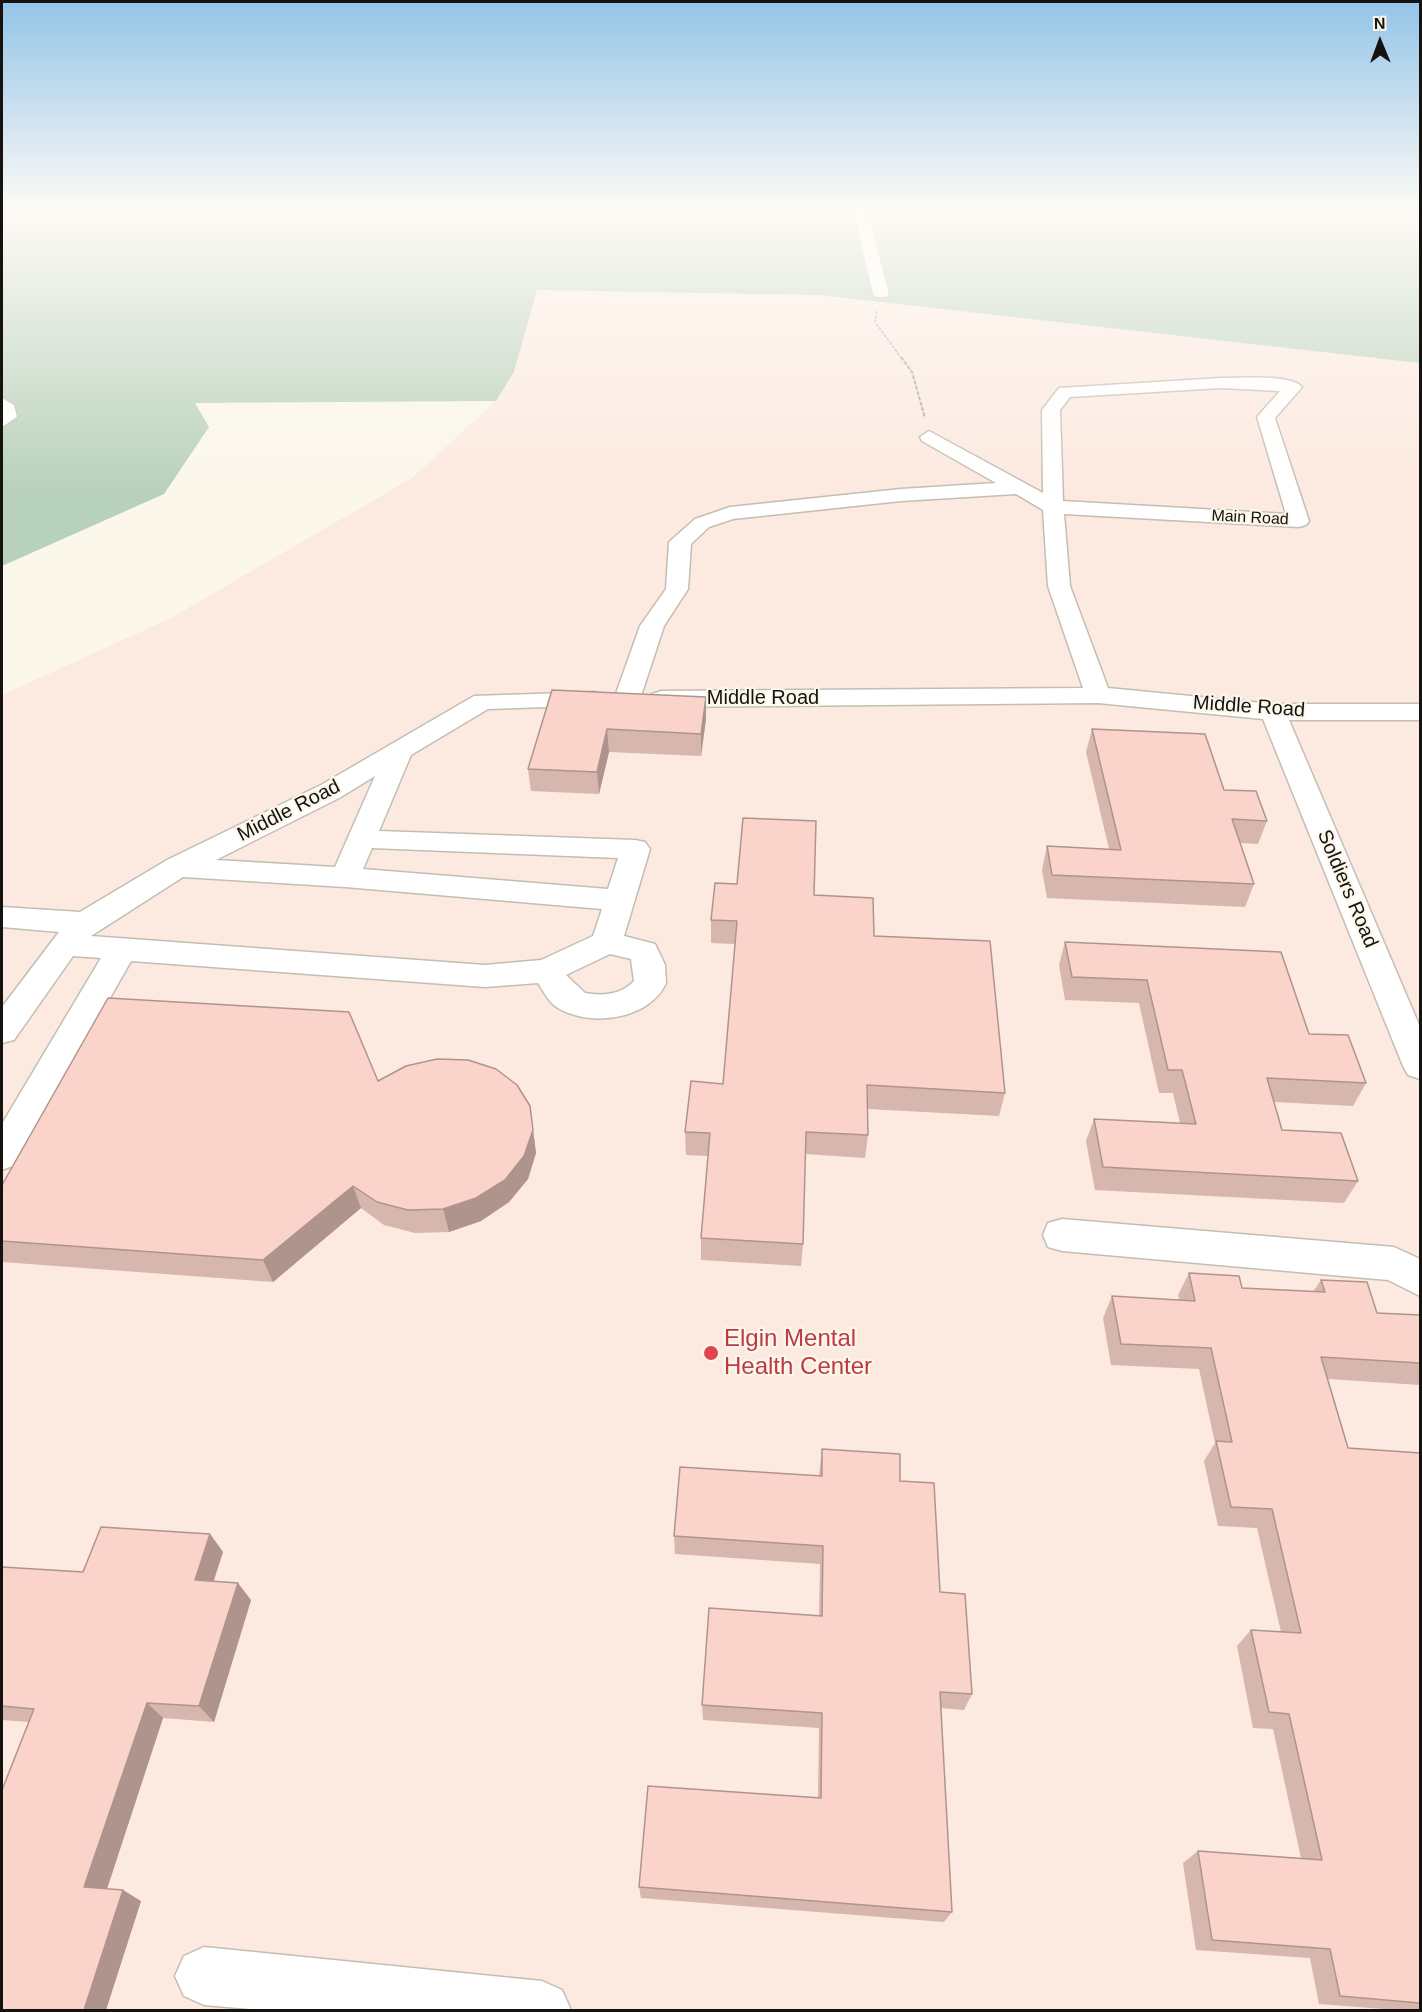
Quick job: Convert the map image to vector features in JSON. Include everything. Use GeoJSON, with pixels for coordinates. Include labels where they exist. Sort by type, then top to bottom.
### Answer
{"type":"FeatureCollection","features":[{"type":"Feature","properties":{"kind":"street","name":"Main Road"},"geometry":{"type":"LineString","coordinates":[[929,436],[1053,507],[1299,521],[1266,417],[1293,387],[1264,383],[1221,383],[1065,392],[1051,410],[1053,507]]}},
{"type":"Feature","properties":{"kind":"street"},"geometry":{"type":"LineString","coordinates":[[2,403],[8,409],[8,417],[2,421]]}},
{"type":"Feature","properties":{"kind":"street"},"geometry":{"type":"LineString","coordinates":[[627,699],[651,626],[677,589],[680,542],[702,524],[730,513],[901,495],[1019,488]]}},
{"type":"Feature","properties":{"kind":"street"},"geometry":{"type":"LineString","coordinates":[[1053,507],[1059,586],[1098,695]]}},
{"type":"Feature","properties":{"kind":"street","name":"Middle Road"},"geometry":{"type":"LineString","coordinates":[[2,1031],[65,945],[85,922],[177,867],[331,791],[483,701],[1098,695],[1273,712],[1420,712]]}},
{"type":"Feature","properties":{"kind":"street","name":"Soldiers Road"},"geometry":{"type":"LineString","coordinates":[[1273,712],[1420,1066]]}},
{"type":"Feature","properties":{"kind":"street"},"geometry":{"type":"LineString","coordinates":[[345,877],[400,750]]}},
{"type":"Feature","properties":{"kind":"street"},"geometry":{"type":"LineString","coordinates":[[361,839],[635,849],[608,942]]}},
{"type":"Feature","properties":{"kind":"street"},"geometry":{"type":"LineString","coordinates":[[177,867],[345,877],[620,900]]}},
{"type":"Feature","properties":{"kind":"street"},"geometry":{"type":"LineString","coordinates":[[2,917],[85,922]]}},
{"type":"Feature","properties":{"kind":"street"},"geometry":{"type":"LineString","coordinates":[[65,945],[485,976],[546,971],[608,942],[644,952],[652,971],[648,987],[629,1002],[597,1007],[570,1000],[546,971]]}},
{"type":"Feature","properties":{"kind":"street"},"geometry":{"type":"LineString","coordinates":[[2,1155],[122,949]]}},
{"type":"Feature","properties":{"kind":"street"},"geometry":{"type":"LineString","coordinates":[[1062,1235],[1394,1264],[1420,1279]]}},
{"type":"Feature","properties":{"kind":"street"},"geometry":{"type":"LineString","coordinates":[[204,1976],[542,2010]]}},
{"type":"Feature","properties":{"kind":"path"},"geometry":{"type":"LineString","coordinates":[[879,303],[875,322],[912,372],[929,436]]}},
{"type":"Feature","properties":{"kind":"shaded area","name":"Elgin Mental Health Center"},"geometry":{"type":"Polygon","coordinates":[[[533,303],[956,303],[1420,358],[1420,2010],[2,2010],[2,695],[171,618],[412,478],[496,401],[514,372],[533,303]]]}},
{"type":"Feature","properties":{"kind":"green space"},"geometry":{"type":"Polygon","coordinates":[[[2,303],[533,303],[514,372],[496,401],[195,403],[209,427],[164,494],[2,566],[2,303]]]}},
{"type":"Feature","properties":{"kind":"green space"},"geometry":{"type":"Polygon","coordinates":[[[888,303],[1420,303],[1420,363],[888,303]]]}},
{"type":"Feature","properties":{"kind":"building"},"geometry":{"type":"Polygon","coordinates":[[[552,690],[706,697],[701,734],[607,729],[597,772],[528,769],[552,690]]]}},
{"type":"Feature","properties":{"kind":"building"},"geometry":{"type":"Polygon","coordinates":[[[1092,729],[1205,734],[1224,790],[1256,791],[1267,821],[1232,819],[1254,884],[1052,875],[1047,846],[1121,850],[1092,729]]]}},
{"type":"Feature","properties":{"kind":"building"},"geometry":{"type":"Polygon","coordinates":[[[743,818],[816,821],[814,895],[873,898],[874,936],[990,941],[1005,1093],[867,1085],[868,1135],[806,1132],[803,1244],[701,1238],[710,1133],[685,1132],[691,1081],[723,1084],[737,921],[711,920],[715,883],[737,884],[743,818]]]}},
{"type":"Feature","properties":{"kind":"building"},"geometry":{"type":"Polygon","coordinates":[[[1065,942],[1281,952],[1309,1034],[1348,1035],[1366,1083],[1267,1078],[1282,1130],[1341,1133],[1358,1181],[1103,1167],[1094,1119],[1196,1124],[1182,1070],[1168,1070],[1147,980],[1072,977],[1065,942]]]}},
{"type":"Feature","properties":{"kind":"building"},"geometry":{"type":"Polygon","coordinates":[[[108,998],[349,1012],[378,1081],[406,1066],[437,1059],[468,1060],[496,1069],[517,1085],[530,1106],[533,1130],[524,1156],[505,1180],[476,1198],[443,1209],[408,1210],[377,1202],[353,1186],[263,1260],[2,1241],[2,1185],[108,998]]]}},
{"type":"Feature","properties":{"kind":"building"},"geometry":{"type":"Polygon","coordinates":[[[1189,1273],[1239,1276],[1242,1288],[1325,1292],[1321,1280],[1367,1282],[1377,1313],[1420,1315],[1420,1363],[1321,1357],[1348,1448],[1420,1453],[1420,2003],[1340,1996],[1330,1949],[1212,1940],[1198,1851],[1322,1860],[1289,1714],[1269,1712],[1251,1630],[1301,1633],[1272,1509],[1231,1507],[1216,1441],[1232,1442],[1211,1348],[1121,1344],[1112,1296],[1195,1301],[1189,1273]]]}},
{"type":"Feature","properties":{"kind":"building"},"geometry":{"type":"Polygon","coordinates":[[[822,1449],[900,1454],[900,1481],[934,1483],[940,1592],[965,1594],[972,1694],[940,1692],[952,1912],[639,1887],[648,1786],[821,1798],[822,1713],[702,1705],[709,1608],[822,1616],[823,1546],[674,1536],[680,1467],[822,1476],[822,1449]]]}},
{"type":"Feature","properties":{"kind":"building"},"geometry":{"type":"Polygon","coordinates":[[[101,1527],[210,1534],[195,1580],[238,1583],[199,1706],[147,1703],[84,1887],[123,1890],[84,2010],[2,2010],[2,1790],[34,1709],[2,1706],[2,1567],[83,1572],[101,1527]]]}},
{"type":"Feature","properties":{"kind":"place","name":"Elgin Mental Health Center"},"geometry":{"type":"Point","coordinates":[711,1353]}}]}
